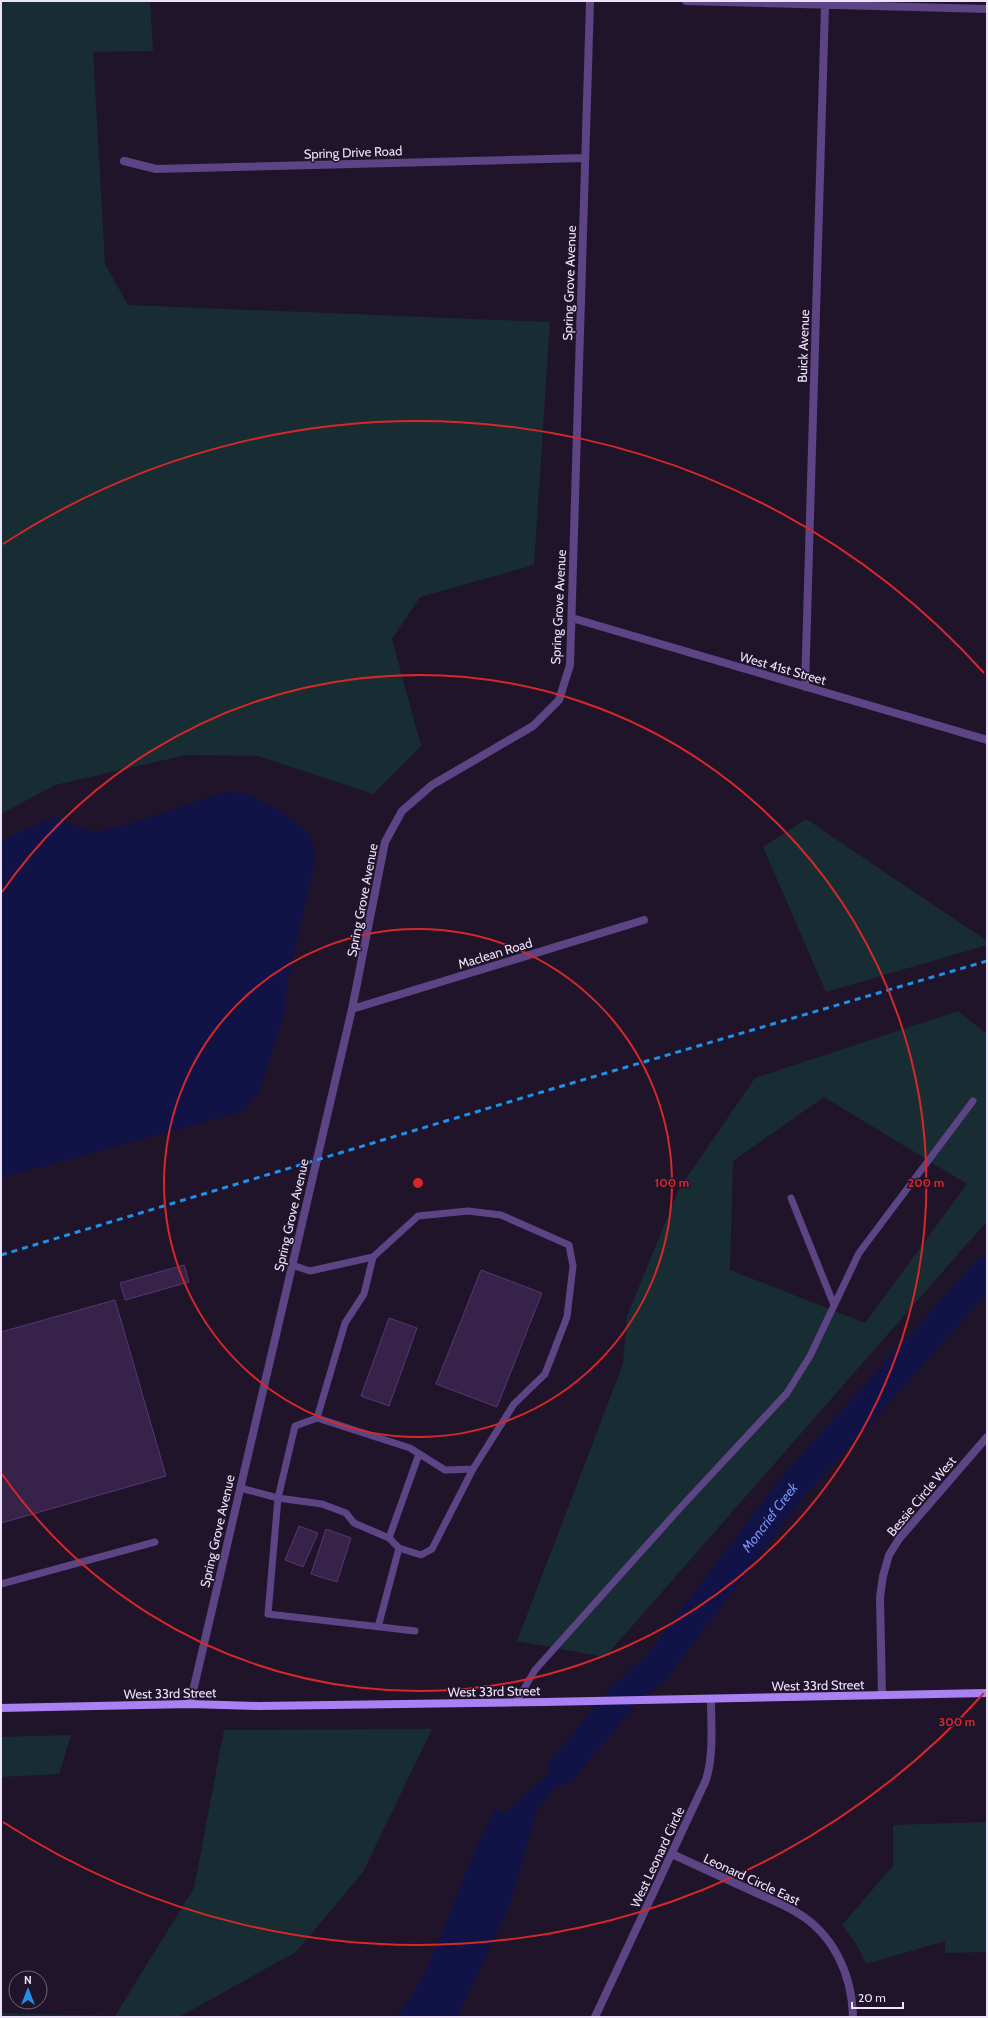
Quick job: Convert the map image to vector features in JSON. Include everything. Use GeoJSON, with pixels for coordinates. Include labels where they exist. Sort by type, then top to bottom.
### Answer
{"type":"FeatureCollection","features":[{"type":"Feature","properties":{"kind":"street","name":"Spring Grove Avenue"},"geometry":{"type":"LineString","coordinates":[[190,1704],[352,1009],[385,842],[402,811],[432,785],[533,726],[559,700],[570,664],[584,158],[590,1]]}},
{"type":"Feature","properties":{"kind":"street"},"geometry":{"type":"LineString","coordinates":[[686,1],[825,6],[987,9]]}},
{"type":"Feature","properties":{"kind":"street","name":"Buick Avenue"},"geometry":{"type":"LineString","coordinates":[[805,687],[825,6]]}},
{"type":"Feature","properties":{"kind":"street","name":"Spring Drive Road"},"geometry":{"type":"LineString","coordinates":[[124,161],[156,170],[584,158]]}},
{"type":"Feature","properties":{"kind":"street","name":"West 41st Street"},"geometry":{"type":"LineString","coordinates":[[572,618],[987,740]]}},
{"type":"Feature","properties":{"kind":"street","name":"Maclean Road"},"geometry":{"type":"LineString","coordinates":[[352,1009],[644,920]]}},
{"type":"Feature","properties":{"kind":"street","name":"Bessie Circle West"},"geometry":{"type":"LineString","coordinates":[[882,1695],[880,1597],[883,1576],[889,1555],[899,1539],[987,1438]]}},
{"type":"Feature","properties":{"kind":"street","name":"West 33rd Street"},"geometry":{"type":"LineString","coordinates":[[1,1708],[190,1704],[259,1706],[601,1701],[987,1693]]}},
{"type":"Feature","properties":{"kind":"street","name":"West Leonard Circle"},"geometry":{"type":"LineString","coordinates":[[595,2017],[706,1780],[710,1767],[711,1699]]}},
{"type":"Feature","properties":{"kind":"street","name":"Leonard Circle East"},"geometry":{"type":"LineString","coordinates":[[672,1854],[797,1912],[819,1930],[832,1945],[843,1965],[850,1984],[853,2017]]}},
{"type":"Feature","properties":{"kind":"lane"},"geometry":{"type":"LineString","coordinates":[[516,1702],[535,1670],[681,1507],[787,1392],[810,1356],[859,1253],[974,1101]]}},
{"type":"Feature","properties":{"kind":"lane"},"geometry":{"type":"LineString","coordinates":[[791,1198],[834,1305]]}},
{"type":"Feature","properties":{"kind":"lane"},"geometry":{"type":"LineString","coordinates":[[240,1488],[278,1498],[322,1504],[346,1513],[354,1523],[389,1538],[399,1548],[421,1555],[432,1549],[473,1469],[514,1404],[545,1374],[567,1317],[573,1266],[569,1245],[501,1215],[468,1211],[418,1216],[373,1257],[310,1270],[292,1266]]}},
{"type":"Feature","properties":{"kind":"lane"},"geometry":{"type":"LineString","coordinates":[[317,1418],[345,1323],[364,1294],[373,1257]]}},
{"type":"Feature","properties":{"kind":"lane"},"geometry":{"type":"LineString","coordinates":[[416,1631],[268,1614],[278,1498],[295,1426],[317,1418],[410,1448],[445,1470],[473,1469]]}},
{"type":"Feature","properties":{"kind":"lane"},"geometry":{"type":"LineString","coordinates":[[389,1538],[419,1454]]}},
{"type":"Feature","properties":{"kind":"lane"},"geometry":{"type":"LineString","coordinates":[[1,1584],[155,1542]]}},
{"type":"Feature","properties":{"kind":"lane"},"geometry":{"type":"LineString","coordinates":[[378,1627],[399,1548]]}},
{"type":"Feature","properties":{"kind":"shaded area"},"geometry":{"type":"Polygon","coordinates":[[[1,1],[150,1],[153,51],[93,52],[105,264],[128,305],[550,322],[534,565],[420,597],[392,639],[421,746],[373,794],[258,756],[186,755],[55,785],[1,814],[1,1]]]}},
{"type":"Feature","properties":{"kind":"shaded area"},"geometry":{"type":"Polygon","coordinates":[[[224,792],[245,793],[278,809],[310,834],[316,857],[286,989],[286,1008],[260,1091],[241,1112],[1,1178],[1,841],[50,818],[59,818],[80,828],[97,832],[132,823],[224,792]]]}},
{"type":"Feature","properties":{"kind":"shaded area"},"geometry":{"type":"Polygon","coordinates":[[[806,819],[987,941],[987,945],[826,992],[763,847],[806,819]]]}},
{"type":"Feature","properties":{"kind":"shaded area"},"geometry":{"type":"Polygon","coordinates":[[[958,1011],[987,1034],[987,1221],[605,1657],[517,1641],[623,1364],[627,1316],[679,1189],[755,1078],[958,1011]],[[824,1097],[733,1161],[730,1270],[865,1323],[967,1184],[824,1097]]]}},
{"type":"Feature","properties":{"kind":"shaded area"},"geometry":{"type":"Polygon","coordinates":[[[432,1729],[363,1872],[296,1952],[179,2017],[1,2017],[1,2013],[115,2016],[194,1888],[224,1730],[432,1729]]]}},
{"type":"Feature","properties":{"kind":"shaded area"},"geometry":{"type":"Polygon","coordinates":[[[71,1735],[59,1774],[1,1777],[1,1737],[71,1735]]]}},
{"type":"Feature","properties":{"kind":"shaded area"},"geometry":{"type":"Polygon","coordinates":[[[558,1765],[566,1775],[538,1808],[509,1907],[458,2017],[396,2017],[420,1982],[440,1939],[475,1851],[496,1808],[502,1814],[508,1811],[558,1765]]]}},
{"type":"Feature","properties":{"kind":"shaded area"},"geometry":{"type":"Polygon","coordinates":[[[987,1822],[987,1952],[945,1953],[945,1941],[866,1964],[858,1947],[842,1925],[893,1866],[893,1825],[987,1822]]]}},
{"type":"Feature","properties":{"kind":"building"},"geometry":{"type":"Polygon","coordinates":[[[184,1265],[189,1282],[125,1300],[120,1283],[184,1265]]]}},
{"type":"Feature","properties":{"kind":"building"},"geometry":{"type":"Polygon","coordinates":[[[481,1270],[542,1293],[497,1407],[436,1384],[481,1270]]]}},
{"type":"Feature","properties":{"kind":"building"},"geometry":{"type":"Polygon","coordinates":[[[115,1300],[166,1476],[1,1523],[1,1332],[115,1300]]]}},
{"type":"Feature","properties":{"kind":"building"},"geometry":{"type":"Polygon","coordinates":[[[389,1318],[417,1328],[389,1406],[361,1396],[389,1318]]]}},
{"type":"Feature","properties":{"kind":"building"},"geometry":{"type":"Polygon","coordinates":[[[299,1526],[318,1533],[303,1567],[285,1560],[299,1526]]]}},
{"type":"Feature","properties":{"kind":"building"},"geometry":{"type":"Polygon","coordinates":[[[326,1529],[351,1538],[337,1582],[311,1574],[326,1529]]]}},
{"type":"Feature","properties":{"kind":"waterway","name":"Moncrief Creek"},"geometry":{"type":"LineString","coordinates":[[562,1770],[624,1695],[656,1668],[791,1489],[987,1271]]}},
{"type":"Feature","properties":{"kind":"railway"},"geometry":{"type":"LineString","coordinates":[[1,1255],[562,1086],[987,961]]}}]}
